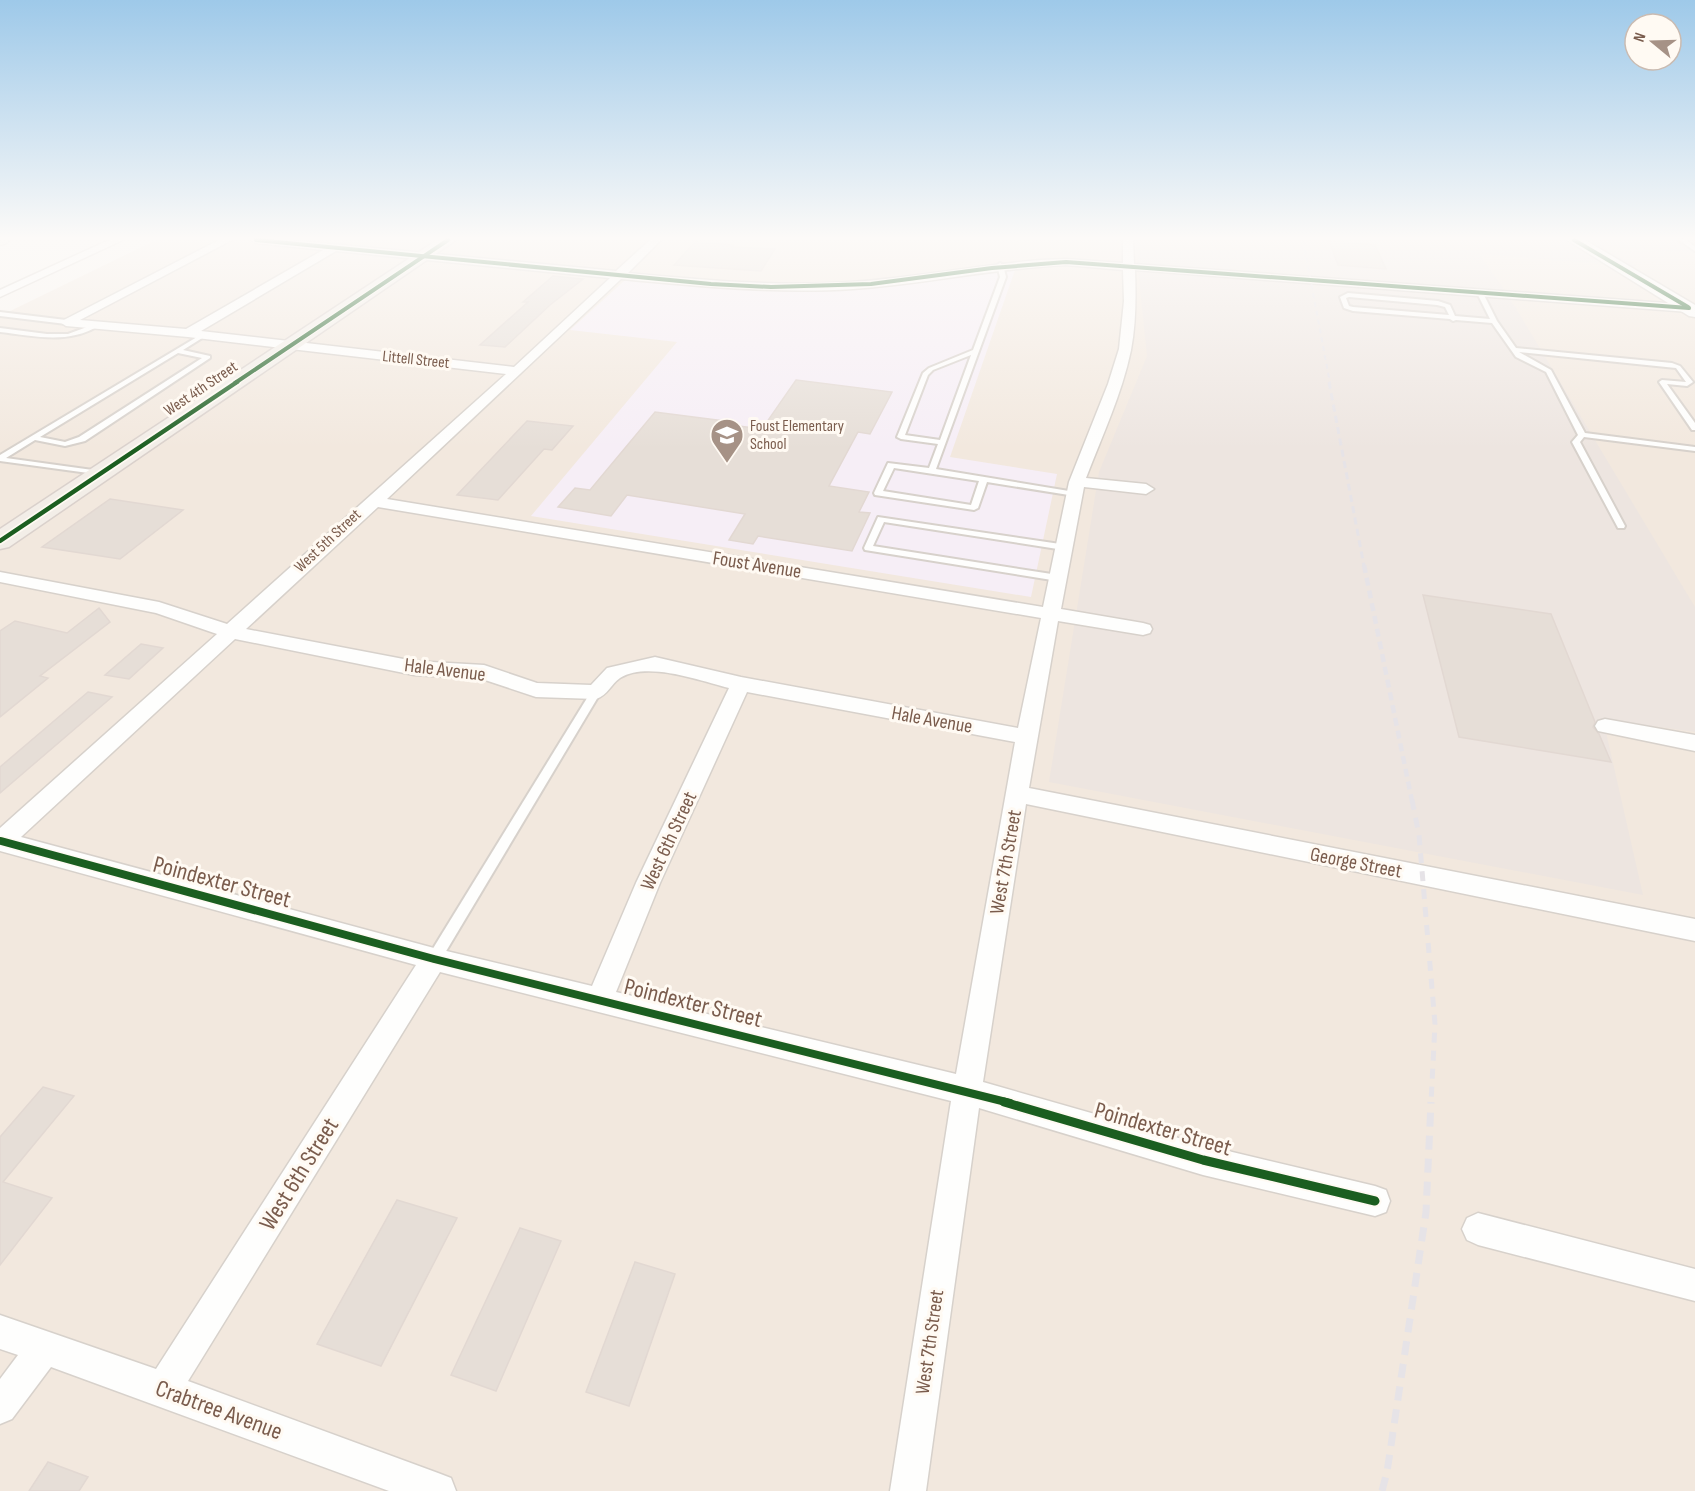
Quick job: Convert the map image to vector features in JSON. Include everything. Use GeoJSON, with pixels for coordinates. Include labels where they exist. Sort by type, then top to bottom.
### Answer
{"type":"FeatureCollection","features":[{"type":"Feature","properties":{"kind":"main road","name":"West 4th Street"},"geometry":{"type":"LineString","coordinates":[[0,541],[344,310]]}},
{"type":"Feature","properties":{"kind":"street"},"geometry":{"type":"LineString","coordinates":[[66,322],[90,310]]}},
{"type":"Feature","properties":{"kind":"street"},"geometry":{"type":"LineString","coordinates":[[188,333],[228,310]]}},
{"type":"Feature","properties":{"kind":"street","name":"West 5th Street"},"geometry":{"type":"LineString","coordinates":[[1,842],[582,310]]}},
{"type":"Feature","properties":{"kind":"street","name":"West 7th Street"},"geometry":{"type":"LineString","coordinates":[[908,1491],[967,1091],[1026,737],[1076,488],[1115,384],[1125,349],[1129,310]]}},
{"type":"Feature","properties":{"kind":"street","name":"Littell Street"},"geometry":{"type":"LineString","coordinates":[[66,322],[188,333],[517,371]]}},
{"type":"Feature","properties":{"kind":"street"},"geometry":{"type":"LineString","coordinates":[[1076,488],[1146,489]]}},
{"type":"Feature","properties":{"kind":"street","name":"Foust Avenue"},"geometry":{"type":"LineString","coordinates":[[372,501],[1143,629]]}},
{"type":"Feature","properties":{"kind":"street","name":"Hale Avenue"},"geometry":{"type":"LineString","coordinates":[[0,577],[159,608],[231,632],[414,668],[483,672],[536,690],[596,692],[614,673],[655,663],[741,684],[1026,737]]}},
{"type":"Feature","properties":{"kind":"street","name":"West 6th Street"},"geometry":{"type":"LineString","coordinates":[[600,998],[648,883],[741,684]]}},
{"type":"Feature","properties":{"kind":"street"},"geometry":{"type":"LineString","coordinates":[[1605,726],[1695,743]]}},
{"type":"Feature","properties":{"kind":"street","name":"George Street"},"geometry":{"type":"LineString","coordinates":[[1018,794],[1695,930]]}},
{"type":"Feature","properties":{"kind":"street","name":"Poindexter Street"},"geometry":{"type":"LineString","coordinates":[[1,842],[434,959],[600,998],[967,1091],[1203,1160],[1375,1201]]}},
{"type":"Feature","properties":{"kind":"street","name":"West 6th Street"},"geometry":{"type":"LineString","coordinates":[[163,1389],[434,959]]}},
{"type":"Feature","properties":{"kind":"street"},"geometry":{"type":"LineString","coordinates":[[1478,1229],[1695,1285]]}},
{"type":"Feature","properties":{"kind":"street","name":"Crabtree Avenue"},"geometry":{"type":"LineString","coordinates":[[0,1332],[163,1389],[438,1491]]}},
{"type":"Feature","properties":{"kind":"street"},"geometry":{"type":"LineString","coordinates":[[0,1407],[45,1347]]}},
{"type":"Feature","properties":{"kind":"lane"},"geometry":{"type":"LineString","coordinates":[[932,471],[991,310]]}},
{"type":"Feature","properties":{"kind":"lane"},"geometry":{"type":"LineString","coordinates":[[1359,310],[1494,321]]}},
{"type":"Feature","properties":{"kind":"lane"},"geometry":{"type":"LineString","coordinates":[[1449,310],[1453,319]]}},
{"type":"Feature","properties":{"kind":"lane"},"geometry":{"type":"LineString","coordinates":[[1488,310],[1518,356],[1549,371],[1582,435]]}},
{"type":"Feature","properties":{"kind":"lane"},"geometry":{"type":"LineString","coordinates":[[0,314],[66,322]]}},
{"type":"Feature","properties":{"kind":"lane"},"geometry":{"type":"LineString","coordinates":[[0,330],[47,336],[69,336],[97,325]]}},
{"type":"Feature","properties":{"kind":"lane"},"geometry":{"type":"LineString","coordinates":[[0,459],[204,335]]}},
{"type":"Feature","properties":{"kind":"lane"},"geometry":{"type":"LineString","coordinates":[[1514,350],[1678,367],[1690,382],[1662,382],[1695,428]]}},
{"type":"Feature","properties":{"kind":"lane"},"geometry":{"type":"LineString","coordinates":[[34,438],[64,444],[82,439],[208,357],[177,351]]}},
{"type":"Feature","properties":{"kind":"lane"},"geometry":{"type":"LineString","coordinates":[[943,442],[901,437],[925,374],[931,369],[976,351]]}},
{"type":"Feature","properties":{"kind":"lane"},"geometry":{"type":"LineString","coordinates":[[1582,435],[1695,449]]}},
{"type":"Feature","properties":{"kind":"lane"},"geometry":{"type":"LineString","coordinates":[[1582,435],[1576,442],[1621,526]]}},
{"type":"Feature","properties":{"kind":"lane"},"geometry":{"type":"LineString","coordinates":[[0,459],[100,473]]}},
{"type":"Feature","properties":{"kind":"lane"},"geometry":{"type":"LineString","coordinates":[[984,479],[975,508],[878,493],[891,465],[984,479],[1076,488]]}},
{"type":"Feature","properties":{"kind":"lane"},"geometry":{"type":"LineString","coordinates":[[1058,578],[868,548],[881,519],[1064,547]]}},
{"type":"Feature","properties":{"kind":"lane"},"geometry":{"type":"LineString","coordinates":[[434,959],[596,692]]}},
{"type":"Feature","properties":{"kind":"shaded area"},"geometry":{"type":"Polygon","coordinates":[[[13,310],[1695,310],[1695,1491],[0,1491],[0,316],[13,310]]]}},
{"type":"Feature","properties":{"kind":"shaded area"},"geometry":{"type":"Polygon","coordinates":[[[593,310],[1001,310],[950,457],[1057,474],[1031,597],[531,516],[677,342],[570,330],[593,310]]]}},
{"type":"Feature","properties":{"kind":"shaded area"},"geometry":{"type":"Polygon","coordinates":[[[1142,310],[1517,310],[1695,607],[1695,732],[1603,719],[1643,895],[1049,782],[1099,472],[1147,356],[1142,310]]]}},
{"type":"Feature","properties":{"kind":"building"},"geometry":{"type":"Polygon","coordinates":[[[520,310],[545,310],[505,347],[480,345],[520,310]]]}},
{"type":"Feature","properties":{"kind":"building","name":"Foust Elementary School"},"geometry":{"type":"Polygon","coordinates":[[[796,380],[892,392],[870,434],[858,432],[829,486],[869,492],[859,512],[870,513],[852,551],[758,536],[753,544],[729,540],[745,514],[627,495],[611,516],[558,507],[575,488],[590,490],[655,412],[732,422],[731,425],[762,429],[796,380]]]}},
{"type":"Feature","properties":{"kind":"building"},"geometry":{"type":"Polygon","coordinates":[[[527,421],[573,426],[552,450],[544,449],[498,500],[457,495],[527,421]]]}},
{"type":"Feature","properties":{"kind":"building"},"geometry":{"type":"Polygon","coordinates":[[[110,499],[183,510],[120,559],[42,547],[110,499]]]}},
{"type":"Feature","properties":{"kind":"building"},"geometry":{"type":"Polygon","coordinates":[[[1423,595],[1551,614],[1595,722],[1593,727],[1599,734],[1611,762],[1459,737],[1423,595]]]}},
{"type":"Feature","properties":{"kind":"building"},"geometry":{"type":"Polygon","coordinates":[[[99,608],[110,622],[40,676],[48,678],[0,717],[0,631],[15,621],[67,633],[99,608]]]}},
{"type":"Feature","properties":{"kind":"building"},"geometry":{"type":"Polygon","coordinates":[[[141,644],[163,648],[129,679],[105,675],[141,644]]]}},
{"type":"Feature","properties":{"kind":"building"},"geometry":{"type":"Polygon","coordinates":[[[88,692],[112,697],[0,793],[0,767],[88,692]]]}},
{"type":"Feature","properties":{"kind":"building"},"geometry":{"type":"Polygon","coordinates":[[[43,1087],[74,1096],[3,1182],[52,1198],[0,1265],[0,1137],[43,1087]]]}},
{"type":"Feature","properties":{"kind":"building"},"geometry":{"type":"Polygon","coordinates":[[[397,1200],[457,1218],[381,1366],[317,1344],[397,1200]]]}},
{"type":"Feature","properties":{"kind":"building"},"geometry":{"type":"Polygon","coordinates":[[[520,1228],[561,1241],[496,1391],[451,1375],[520,1228]]]}},
{"type":"Feature","properties":{"kind":"building"},"geometry":{"type":"Polygon","coordinates":[[[635,1262],[675,1274],[629,1406],[586,1392],[635,1262]]]}},
{"type":"Feature","properties":{"kind":"building"},"geometry":{"type":"Polygon","coordinates":[[[48,1462],[88,1477],[79,1491],[29,1491],[48,1462]]]}},
{"type":"Feature","properties":{"kind":"railway"},"geometry":{"type":"LineString","coordinates":[[1316,310],[1330,383]]}},
{"type":"Feature","properties":{"kind":"railway"},"geometry":{"type":"LineString","coordinates":[[1329,382],[1364,566]]}},
{"type":"Feature","properties":{"kind":"railway"},"geometry":{"type":"LineString","coordinates":[[1364,565],[1412,801]]}},
{"type":"Feature","properties":{"kind":"railway"},"geometry":{"type":"LineString","coordinates":[[1412,800],[1419,835],[1435,1024],[1431,1103]]}},
{"type":"Feature","properties":{"kind":"railway"},"geometry":{"type":"LineString","coordinates":[[1382,1491],[1387,1472],[1426,1212],[1431,1102]]}},
{"type":"Feature","properties":{"kind":"cycle path"},"geometry":{"type":"LineString","coordinates":[[0,541],[344,310]]}},
{"type":"Feature","properties":{"kind":"cycle path"},"geometry":{"type":"LineString","coordinates":[[1,841],[434,959],[967,1091],[1203,1160],[1375,1201]]}},
{"type":"Feature","properties":{"kind":"place","name":"Foust Elementary School"},"geometry":{"type":"Point","coordinates":[727,464]}}]}
